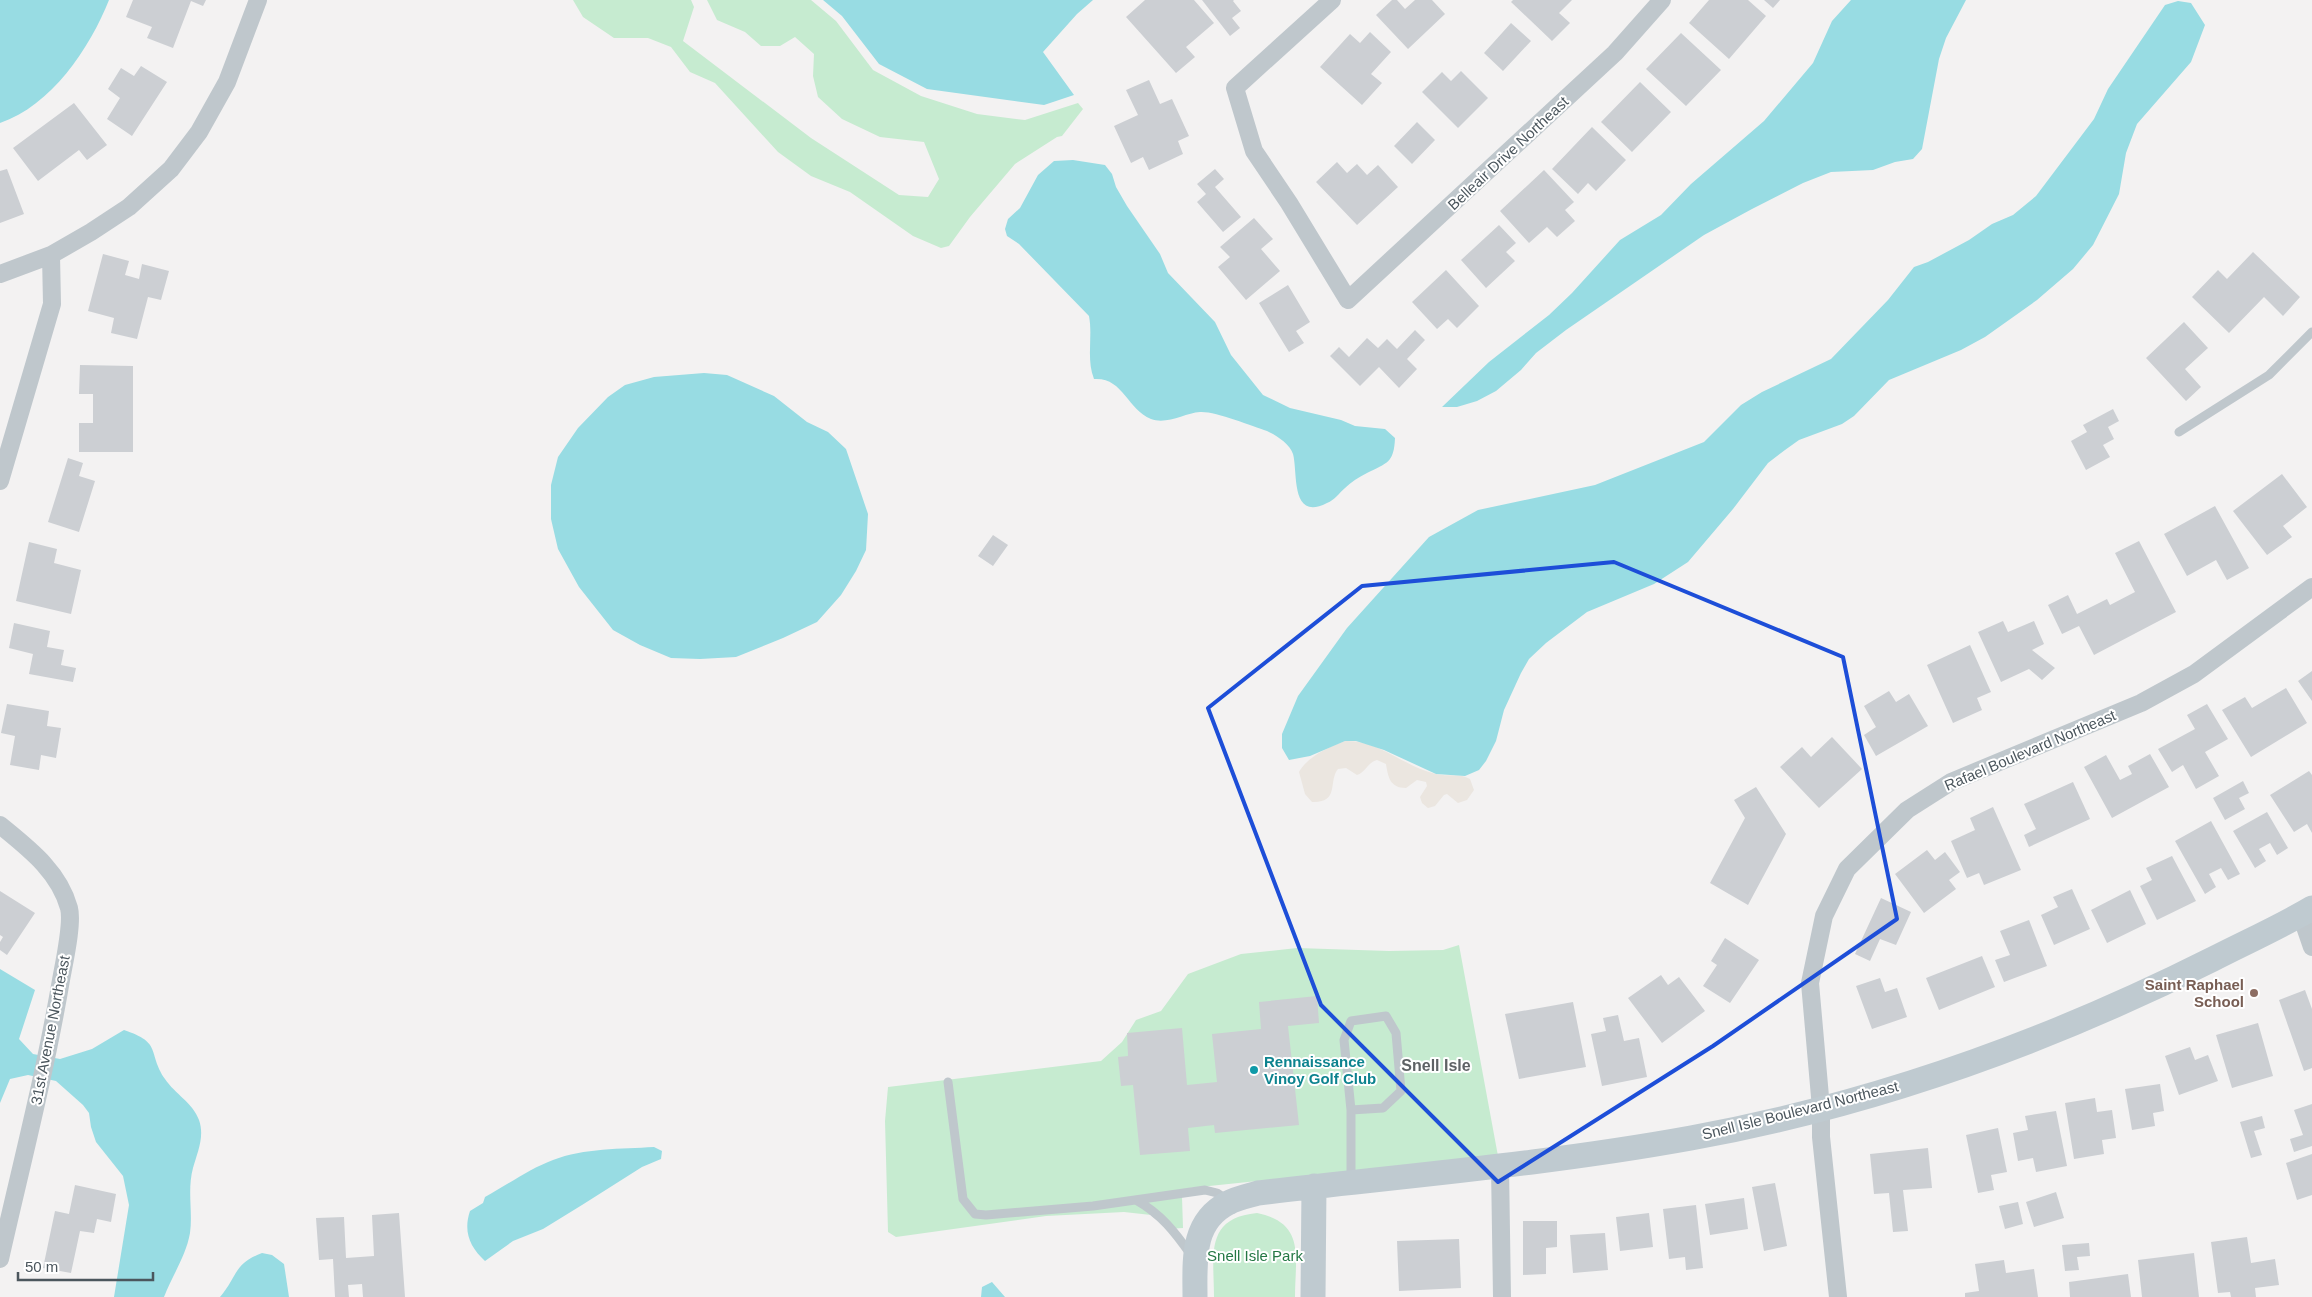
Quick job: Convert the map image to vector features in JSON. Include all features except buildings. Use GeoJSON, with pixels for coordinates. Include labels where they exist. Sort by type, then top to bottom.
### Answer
{"type":"FeatureCollection","features":[{"type":"Feature","properties":{"kind":"street"},"geometry":{"type":"LineString","coordinates":[[0,274],[51,255],[91,232],[129,207],[172,169],[199,132],[227,82],[258,0]]}},
{"type":"Feature","properties":{"kind":"street","name":"Belleair Drive Northeast"},"geometry":{"type":"LineString","coordinates":[[1332,0],[1235,88],[1254,151],[1289,203],[1348,300],[1615,53],[1662,0]]}},
{"type":"Feature","properties":{"kind":"street"},"geometry":{"type":"LineString","coordinates":[[0,481],[52,304],[51,255]]}},
{"type":"Feature","properties":{"kind":"street","name":"Rafael Boulevard Northeast"},"geometry":{"type":"LineString","coordinates":[[1838,1297],[1821,1137],[1810,983],[1824,916],[1847,869],[1907,810],[1951,782],[2141,703],[2194,674],[2312,587]]}},
{"type":"Feature","properties":{"kind":"street","name":"31st Avenue Northeast"},"geometry":{"type":"LineString","coordinates":[[0,825],[39,857],[59,884],[70,910],[68,940],[54,1024],[0,1259]]}},
{"type":"Feature","properties":{"kind":"street"},"geometry":{"type":"LineString","coordinates":[[2306,911],[2312,947]]}},
{"type":"Feature","properties":{"kind":"street","name":"Snell Isle Boulevard Northeast"},"geometry":{"type":"LineString","coordinates":[[1195,1297],[1195,1260],[1198,1238],[1213,1212],[1229,1202],[1258,1193],[1601,1153],[1695,1137],[1820,1108],[1909,1082],[2020,1044],[2062,1027],[2170,980],[2306,911]]}},
{"type":"Feature","properties":{"kind":"street"},"geometry":{"type":"LineString","coordinates":[[1500,1166],[1502,1297]]}},
{"type":"Feature","properties":{"kind":"street"},"geometry":{"type":"LineString","coordinates":[[1313,1297],[1314,1186]]}},
{"type":"Feature","properties":{"kind":"lane"},"geometry":{"type":"LineString","coordinates":[[2179,432],[2269,375],[2312,332]]}},
{"type":"Feature","properties":{"kind":"lane"},"geometry":{"type":"LineString","coordinates":[[1351,1110],[1383,1108],[1401,1091],[1396,1033],[1386,1016],[1352,1021],[1344,1040],[1351,1110],[1351,1182]]}},
{"type":"Feature","properties":{"kind":"lane"},"geometry":{"type":"LineString","coordinates":[[948,1082],[963,1199],[975,1214],[986,1215],[1136,1200],[1205,1190],[1217,1193],[1229,1202]]}},
{"type":"Feature","properties":{"kind":"lane"},"geometry":{"type":"LineString","coordinates":[[1136,1200],[1153,1209],[1171,1227],[1195,1260]]}},
{"type":"Feature","properties":{"kind":"highlighted area"},"geometry":{"type":"Polygon","coordinates":[[[1614,562],[1843,657],[1897,919],[1713,1046],[1498,1182],[1321,1005],[1208,708],[1362,586],[1614,562]]]}},
{"type":"Feature","properties":{"kind":"green space"},"geometry":{"type":"Polygon","coordinates":[[[573,0],[691,0],[694,7],[683,41],[811,138],[899,195],[928,197],[939,179],[924,142],[880,137],[842,119],[818,97],[813,76],[814,54],[795,37],[780,46],[761,46],[745,32],[717,20],[707,0],[811,0],[836,21],[873,70],[921,96],[977,114],[1025,120],[1078,103],[1083,109],[1062,136],[1057,137],[1015,164],[970,217],[949,246],[941,248],[913,236],[850,192],[811,176],[778,152],[715,83],[690,72],[671,47],[648,38],[614,38],[583,17],[573,0]]]}},
{"type":"Feature","properties":{"kind":"green space"},"geometry":{"type":"Polygon","coordinates":[[[1459,945],[1498,1156],[1190,1188],[1182,1197],[1183,1228],[1168,1229],[1151,1215],[1124,1212],[1046,1216],[896,1237],[888,1232],[885,1121],[888,1087],[1101,1061],[1122,1042],[1136,1020],[1161,1011],[1188,974],[1241,954],[1297,948],[1389,951],[1443,950],[1459,945]]]}},
{"type":"Feature","properties":{"kind":"green space","name":"Snell Isle Park"},"geometry":{"type":"Polygon","coordinates":[[[1257,1213],[1273,1218],[1284,1225],[1291,1233],[1296,1255],[1295,1297],[1214,1297],[1214,1254],[1220,1231],[1228,1222],[1240,1216],[1257,1213]]]}},
{"type":"Feature","properties":{"kind":"sand"},"geometry":{"type":"Polygon","coordinates":[[[1345,741],[1358,742],[1381,749],[1424,771],[1440,775],[1466,777],[1470,779],[1474,790],[1467,800],[1458,803],[1447,794],[1435,806],[1428,808],[1422,803],[1420,797],[1427,786],[1426,782],[1417,780],[1406,788],[1396,786],[1389,777],[1386,764],[1377,760],[1357,775],[1346,768],[1338,769],[1330,795],[1321,801],[1312,802],[1305,794],[1299,772],[1313,757],[1345,741]]]}},
{"type":"Feature","properties":{"kind":"water"},"geometry":{"type":"Polygon","coordinates":[[[0,0],[109,0],[80,56],[52,89],[19,115],[0,123],[0,0]]]}},
{"type":"Feature","properties":{"kind":"water"},"geometry":{"type":"Polygon","coordinates":[[[823,0],[1093,0],[1077,14],[1043,52],[1074,95],[1044,105],[927,89],[879,64],[842,16],[823,0]]]}},
{"type":"Feature","properties":{"kind":"water"},"geometry":{"type":"Polygon","coordinates":[[[1851,0],[1966,0],[1946,38],[1939,59],[1922,149],[1913,159],[1895,162],[1873,170],[1831,172],[1803,183],[1752,209],[1704,235],[1566,330],[1536,353],[1521,370],[1496,391],[1477,401],[1457,407],[1442,407],[1489,362],[1549,315],[1572,293],[1620,240],[1661,215],[1691,184],[1764,121],[1813,63],[1832,21],[1851,0]]]}},
{"type":"Feature","properties":{"kind":"water"},"geometry":{"type":"Polygon","coordinates":[[[2178,1],[2191,3],[2205,25],[2191,62],[2137,124],[2126,153],[2119,194],[2093,245],[2073,269],[2037,300],[1985,337],[1961,350],[1889,380],[1854,416],[1842,424],[1799,440],[1768,463],[1733,509],[1688,562],[1654,584],[1587,612],[1546,643],[1529,659],[1521,673],[1504,710],[1496,741],[1479,770],[1465,776],[1436,774],[1384,750],[1356,741],[1345,741],[1310,756],[1289,760],[1282,748],[1282,734],[1298,696],[1347,628],[1429,537],[1478,510],[1595,485],[1704,442],[1741,405],[1762,392],[1831,359],[1888,300],[1914,267],[1928,262],[1969,240],[1992,224],[2013,215],[2036,196],[2094,119],[2108,89],[2165,5],[2178,1]]]}},
{"type":"Feature","properties":{"kind":"water"},"geometry":{"type":"Polygon","coordinates":[[[1073,160],[1105,165],[1112,174],[1116,187],[1127,206],[1160,254],[1168,273],[1215,322],[1231,355],[1263,395],[1290,408],[1341,420],[1355,426],[1385,429],[1395,438],[1393,453],[1388,461],[1352,482],[1330,502],[1315,507],[1307,506],[1301,501],[1298,492],[1293,454],[1286,443],[1274,435],[1234,419],[1207,412],[1194,413],[1163,421],[1151,419],[1136,408],[1112,383],[1094,379],[1090,364],[1089,316],[1019,244],[1007,236],[1005,229],[1008,219],[1020,208],[1038,175],[1054,161],[1073,160]]]}},
{"type":"Feature","properties":{"kind":"water"},"geometry":{"type":"Polygon","coordinates":[[[704,373],[727,375],[774,396],[807,422],[828,432],[846,449],[868,514],[866,550],[841,595],[817,622],[736,657],[671,658],[640,645],[613,630],[579,587],[558,549],[551,519],[551,485],[558,457],[578,428],[608,397],[625,385],[654,377],[704,373]]]}},
{"type":"Feature","properties":{"kind":"water"},"geometry":{"type":"Polygon","coordinates":[[[0,969],[35,990],[19,1039],[33,1054],[60,1059],[92,1049],[124,1030],[144,1039],[149,1044],[165,1079],[193,1109],[199,1120],[201,1126],[200,1145],[191,1176],[190,1233],[182,1258],[164,1297],[114,1297],[129,1205],[123,1176],[96,1142],[89,1113],[83,1105],[56,1081],[28,1075],[10,1079],[0,1103],[0,969]]]}},
{"type":"Feature","properties":{"kind":"water"},"geometry":{"type":"Polygon","coordinates":[[[654,1147],[662,1151],[661,1159],[642,1167],[543,1229],[513,1241],[485,1261],[472,1245],[467,1226],[470,1211],[483,1203],[485,1197],[536,1167],[577,1153],[654,1147]]]}},
{"type":"Feature","properties":{"kind":"water"},"geometry":{"type":"Polygon","coordinates":[[[262,1253],[272,1255],[284,1264],[289,1297],[220,1297],[241,1266],[262,1253]]]}},
{"type":"Feature","properties":{"kind":"water"},"geometry":{"type":"Polygon","coordinates":[[[992,1282],[1005,1297],[981,1297],[982,1287],[992,1282]]]}},
{"type":"Feature","properties":{"kind":"place","name":"Saint Raphael School"},"geometry":{"type":"Point","coordinates":[2254,993]}},
{"type":"Feature","properties":{"kind":"place","name":"Rennaissance Vinoy Golf Club"},"geometry":{"type":"Point","coordinates":[1254,1070]}},
{"type":"Feature","properties":{"kind":"district","name":"Snell Isle"},"geometry":{"type":"Point","coordinates":[1436,1065]}}]}
